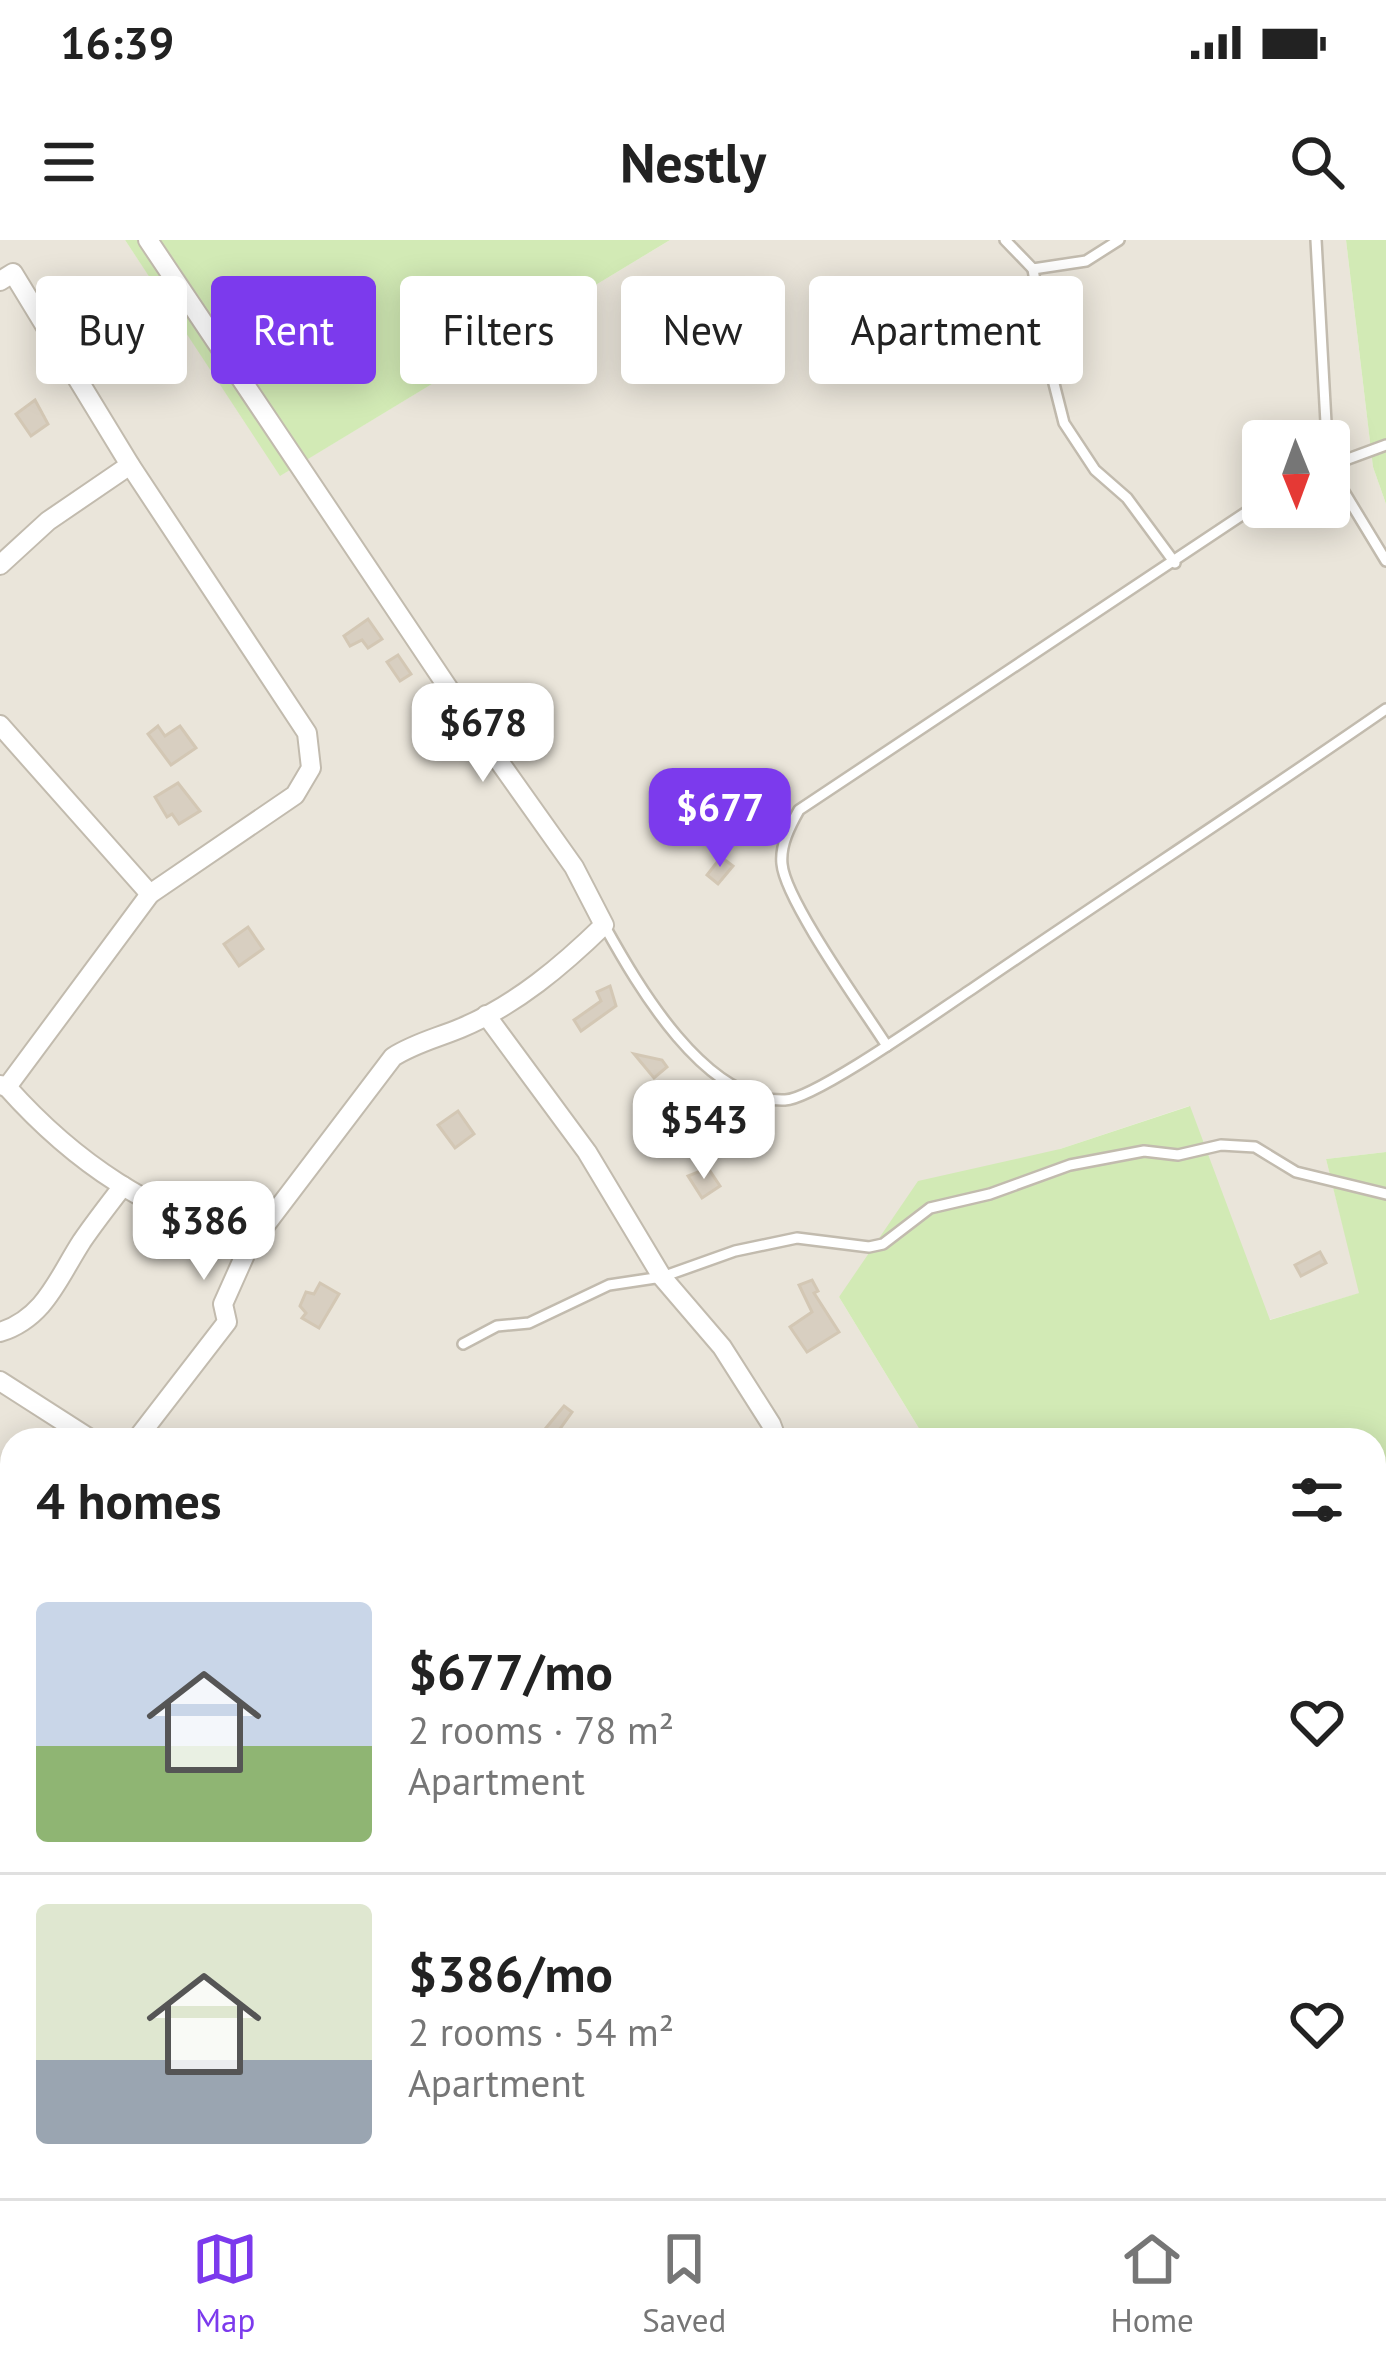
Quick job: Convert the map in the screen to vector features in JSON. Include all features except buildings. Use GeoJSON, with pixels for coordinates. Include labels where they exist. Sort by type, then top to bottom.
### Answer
{"type":"FeatureCollection","features":[{"type":"Feature","properties":{"kind":"street"},"geometry":{"type":"LineString","coordinates":[[145,1428],[227,1322],[223,1304],[248,1248],[393,1057],[419,1041],[486,1015],[562,967],[604,925],[574,866],[469,719],[148,240]]}},
{"type":"Feature","properties":{"kind":"street"},"geometry":{"type":"LineString","coordinates":[[0,281],[13,273],[130,465],[307,733],[311,768],[295,796],[150,894],[3,1086],[61,1145],[123,1186],[174,1216],[248,1248]]}},
{"type":"Feature","properties":{"kind":"street"},"geometry":{"type":"LineString","coordinates":[[0,566],[48,521],[130,465]]}},
{"type":"Feature","properties":{"kind":"street"},"geometry":{"type":"LineString","coordinates":[[0,724],[150,894]]}},
{"type":"Feature","properties":{"kind":"street"},"geometry":{"type":"LineString","coordinates":[[486,1015],[587,1152],[662,1277],[722,1347],[772,1428]]}},
{"type":"Feature","properties":{"kind":"street"},"geometry":{"type":"LineString","coordinates":[[0,1332],[24,1325],[54,1290],[123,1186]]}},
{"type":"Feature","properties":{"kind":"street"},"geometry":{"type":"LineString","coordinates":[[0,1381],[73,1428]]}},
{"type":"Feature","properties":{"kind":"lane"},"geometry":{"type":"LineString","coordinates":[[1005,240],[1033,269],[1064,423],[1095,470],[1127,498],[1175,562]]}},
{"type":"Feature","properties":{"kind":"lane"},"geometry":{"type":"LineString","coordinates":[[1033,269],[1086,261],[1119,240]]}},
{"type":"Feature","properties":{"kind":"lane"},"geometry":{"type":"LineString","coordinates":[[1316,240],[1327,420]]}},
{"type":"Feature","properties":{"kind":"lane"},"geometry":{"type":"LineString","coordinates":[[1350,459],[1386,445]]}},
{"type":"Feature","properties":{"kind":"lane"},"geometry":{"type":"LineString","coordinates":[[1350,502],[1386,561]]}},
{"type":"Feature","properties":{"kind":"lane"},"geometry":{"type":"LineString","coordinates":[[887,1046],[793,897],[782,865],[787,833],[799,810],[1242,516]]}},
{"type":"Feature","properties":{"kind":"lane"},"geometry":{"type":"LineString","coordinates":[[604,925],[663,1015],[710,1071],[743,1093],[788,1101],[887,1046],[1386,710]]}},
{"type":"Feature","properties":{"kind":"lane"},"geometry":{"type":"LineString","coordinates":[[463,1344],[497,1326],[529,1323],[609,1285],[662,1277],[735,1251],[797,1238],[869,1247],[883,1244],[930,1208],[990,1195],[1070,1165],[1144,1151],[1178,1155],[1221,1145],[1255,1147],[1296,1172],[1386,1194]]}},
{"type":"Feature","properties":{"kind":"shaded area"},"geometry":{"type":"Polygon","coordinates":[[[0,240],[125,240],[149,276],[36,276],[36,384],[187,384],[187,333],[211,370],[211,384],[221,384],[281,475],[432,384],[597,384],[597,284],[670,240],[1346,240],[1373,467],[1386,504],[1386,1152],[1326,1159],[1360,1293],[1269,1320],[1189,1106],[1060,1149],[839,1297],[919,1428],[0,1428],[0,240]]]}},
{"type":"Feature","properties":{"kind":"green space"},"geometry":{"type":"Polygon","coordinates":[[[125,240],[670,240],[597,284],[597,276],[400,276],[400,384],[432,384],[280,476],[220,384],[376,384],[376,276],[211,276],[211,371],[187,334],[187,276],[149,276],[125,240]]]}},
{"type":"Feature","properties":{"kind":"green space"},"geometry":{"type":"Polygon","coordinates":[[[1346,240],[1386,240],[1386,504],[1373,467],[1346,240]]]}},
{"type":"Feature","properties":{"kind":"green space"},"geometry":{"type":"Polygon","coordinates":[[[1190,1106],[1270,1320],[1359,1293],[1326,1159],[1386,1152],[1386,1428],[919,1428],[839,1297],[918,1181],[1060,1149],[1190,1106]]]}}]}
